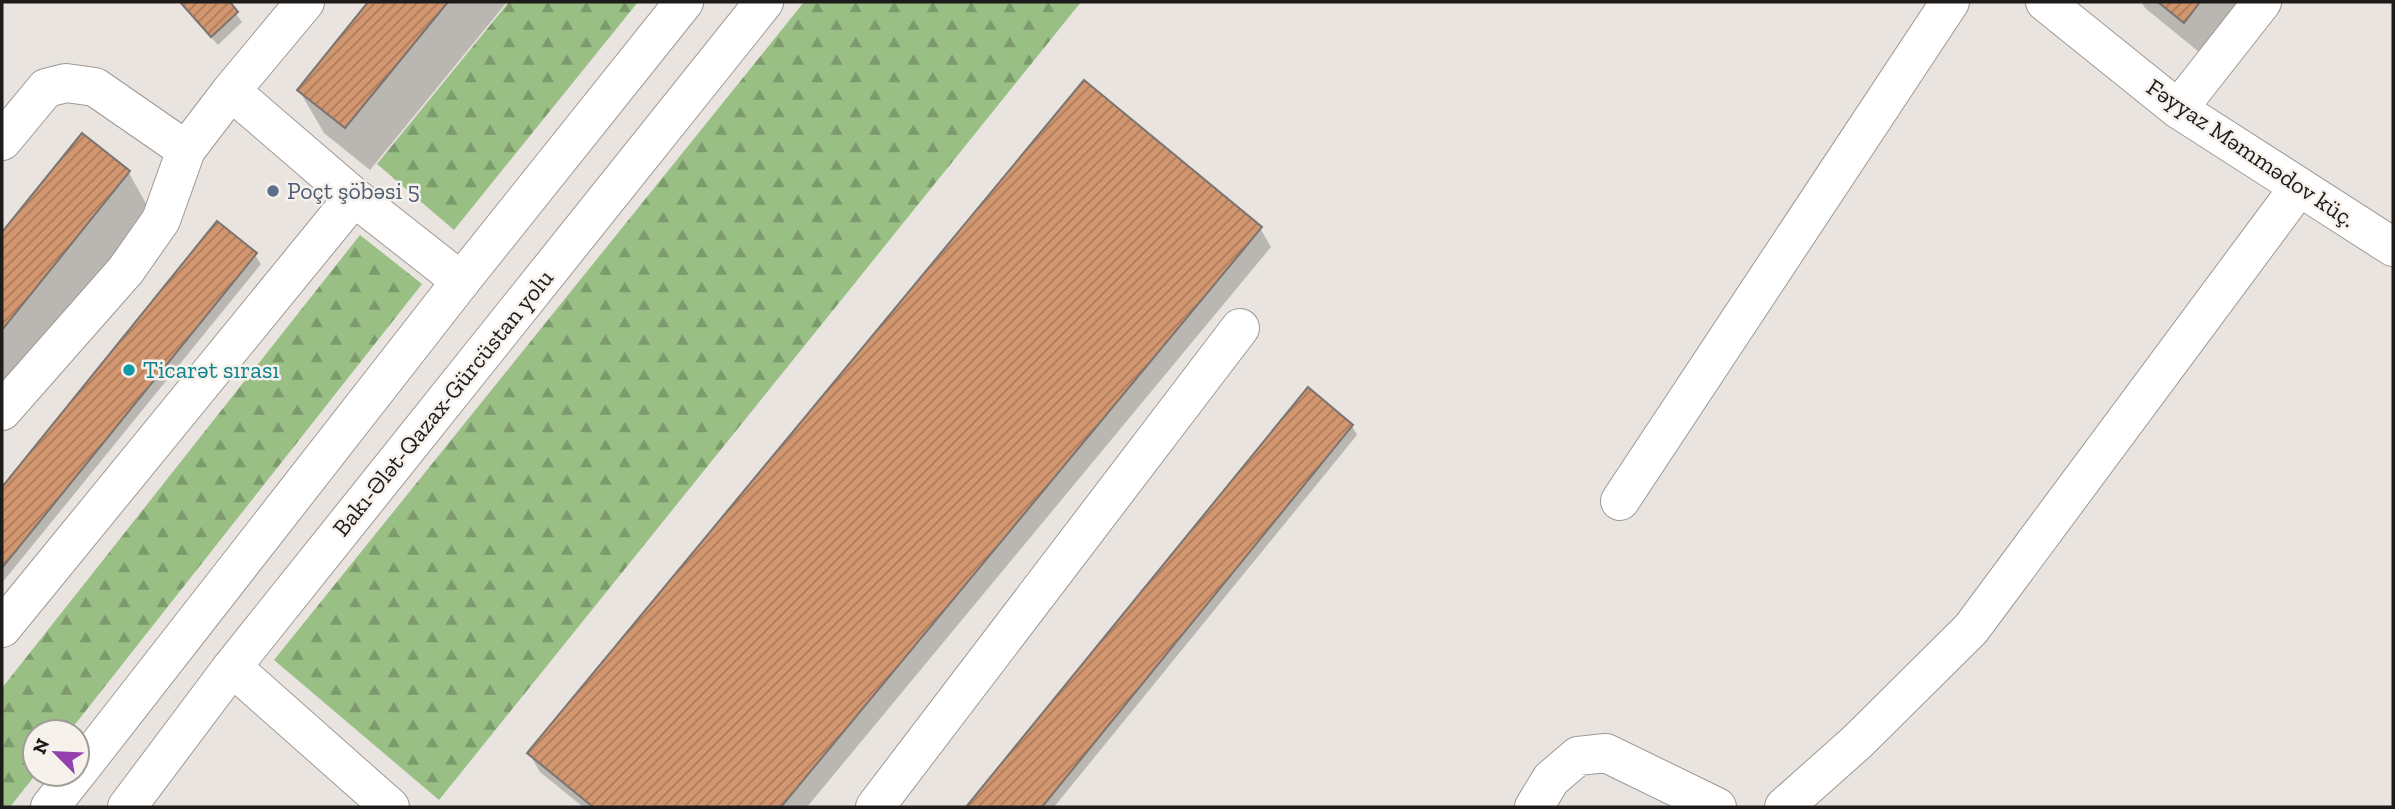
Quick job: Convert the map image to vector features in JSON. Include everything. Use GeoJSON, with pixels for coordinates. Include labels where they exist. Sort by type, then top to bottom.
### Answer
{"type":"FeatureCollection","features":[{"type":"Feature","properties":{"kind":"main road"},"geometry":{"type":"LineString","coordinates":[[2,411],[127,270],[161,220],[186,150],[305,2]]}},
{"type":"Feature","properties":{"kind":"main road"},"geometry":{"type":"LineString","coordinates":[[91,756],[461,281],[684,2]]}},
{"type":"Feature","properties":{"kind":"main road","name":"Bakı-Ələt-Qazax-Gürcüstan yolu"},"geometry":{"type":"LineString","coordinates":[[127,807],[232,667],[764,2]]}},
{"type":"Feature","properties":{"kind":"main road"},"geometry":{"type":"LineString","coordinates":[[1620,501],[1950,2]]}},
{"type":"Feature","properties":{"kind":"main road","name":"Fəyyaz Məmmədov küç."},"geometry":{"type":"LineString","coordinates":[[2045,2],[2178,109],[2393,247]]}},
{"type":"Feature","properties":{"kind":"main road"},"geometry":{"type":"LineString","coordinates":[[2178,109],[2262,2]]}},
{"type":"Feature","properties":{"kind":"main road"},"geometry":{"type":"LineString","coordinates":[[2,141],[46,88],[66,83],[95,87],[186,150]]}},
{"type":"Feature","properties":{"kind":"main road"},"geometry":{"type":"LineString","coordinates":[[231,91],[354,197],[461,281]]}},
{"type":"Feature","properties":{"kind":"main road"},"geometry":{"type":"LineString","coordinates":[[1784,807],[1857,742],[1971,629],[2299,187]]}},
{"type":"Feature","properties":{"kind":"main road"},"geometry":{"type":"LineString","coordinates":[[2,628],[354,197]]}},
{"type":"Feature","properties":{"kind":"main road"},"geometry":{"type":"LineString","coordinates":[[875,807],[1240,328]]}},
{"type":"Feature","properties":{"kind":"main road"},"geometry":{"type":"LineString","coordinates":[[232,667],[390,807]]}},
{"type":"Feature","properties":{"kind":"main road"},"geometry":{"type":"LineString","coordinates":[[1534,807],[1551,779],[1578,756],[1605,753],[1717,807]]}},
{"type":"Feature","properties":{"kind":"main road"},"geometry":{"type":"LineString","coordinates":[[50,807],[66,788]]}},
{"type":"Feature","properties":{"kind":"green space"},"geometry":{"type":"Polygon","coordinates":[[[509,2],[638,2],[454,230],[377,164],[509,2]]]}},
{"type":"Feature","properties":{"kind":"green space"},"geometry":{"type":"Polygon","coordinates":[[[804,2],[1081,2],[439,800],[274,660],[804,2]]]}},
{"type":"Feature","properties":{"kind":"green space"},"geometry":{"type":"Polygon","coordinates":[[[360,235],[422,284],[80,718],[21,718],[21,788],[25,788],[10,807],[2,807],[2,688],[360,235]]]}},
{"type":"Feature","properties":{"kind":"building"},"geometry":{"type":"Polygon","coordinates":[[[180,2],[230,2],[238,12],[211,37],[180,2]]]}},
{"type":"Feature","properties":{"kind":"building"},"geometry":{"type":"Polygon","coordinates":[[[368,2],[448,2],[345,128],[297,90],[368,2]]]}},
{"type":"Feature","properties":{"kind":"building"},"geometry":{"type":"Polygon","coordinates":[[[2158,2],[2200,2],[2184,23],[2158,2]]]}},
{"type":"Feature","properties":{"kind":"building"},"geometry":{"type":"Polygon","coordinates":[[[1084,80],[1262,227],[781,807],[593,807],[527,753],[1084,80]]]}},
{"type":"Feature","properties":{"kind":"building"},"geometry":{"type":"Polygon","coordinates":[[[82,133],[130,171],[2,330],[2,232],[82,133]]]}},
{"type":"Feature","properties":{"kind":"building","name":"Ticarət sırası"},"geometry":{"type":"Polygon","coordinates":[[[217,221],[257,253],[2,568],[2,487],[217,221]]]}},
{"type":"Feature","properties":{"kind":"building"},"geometry":{"type":"Polygon","coordinates":[[[1308,387],[1353,425],[1042,807],[966,807],[1308,387]]]}},
{"type":"Feature","properties":{"kind":"place","name":"Poçt şöbəsi 5"},"geometry":{"type":"Point","coordinates":[273,191]}},
{"type":"Feature","properties":{"kind":"place","name":"Ticarət sırası"},"geometry":{"type":"Point","coordinates":[129,370]}}]}
